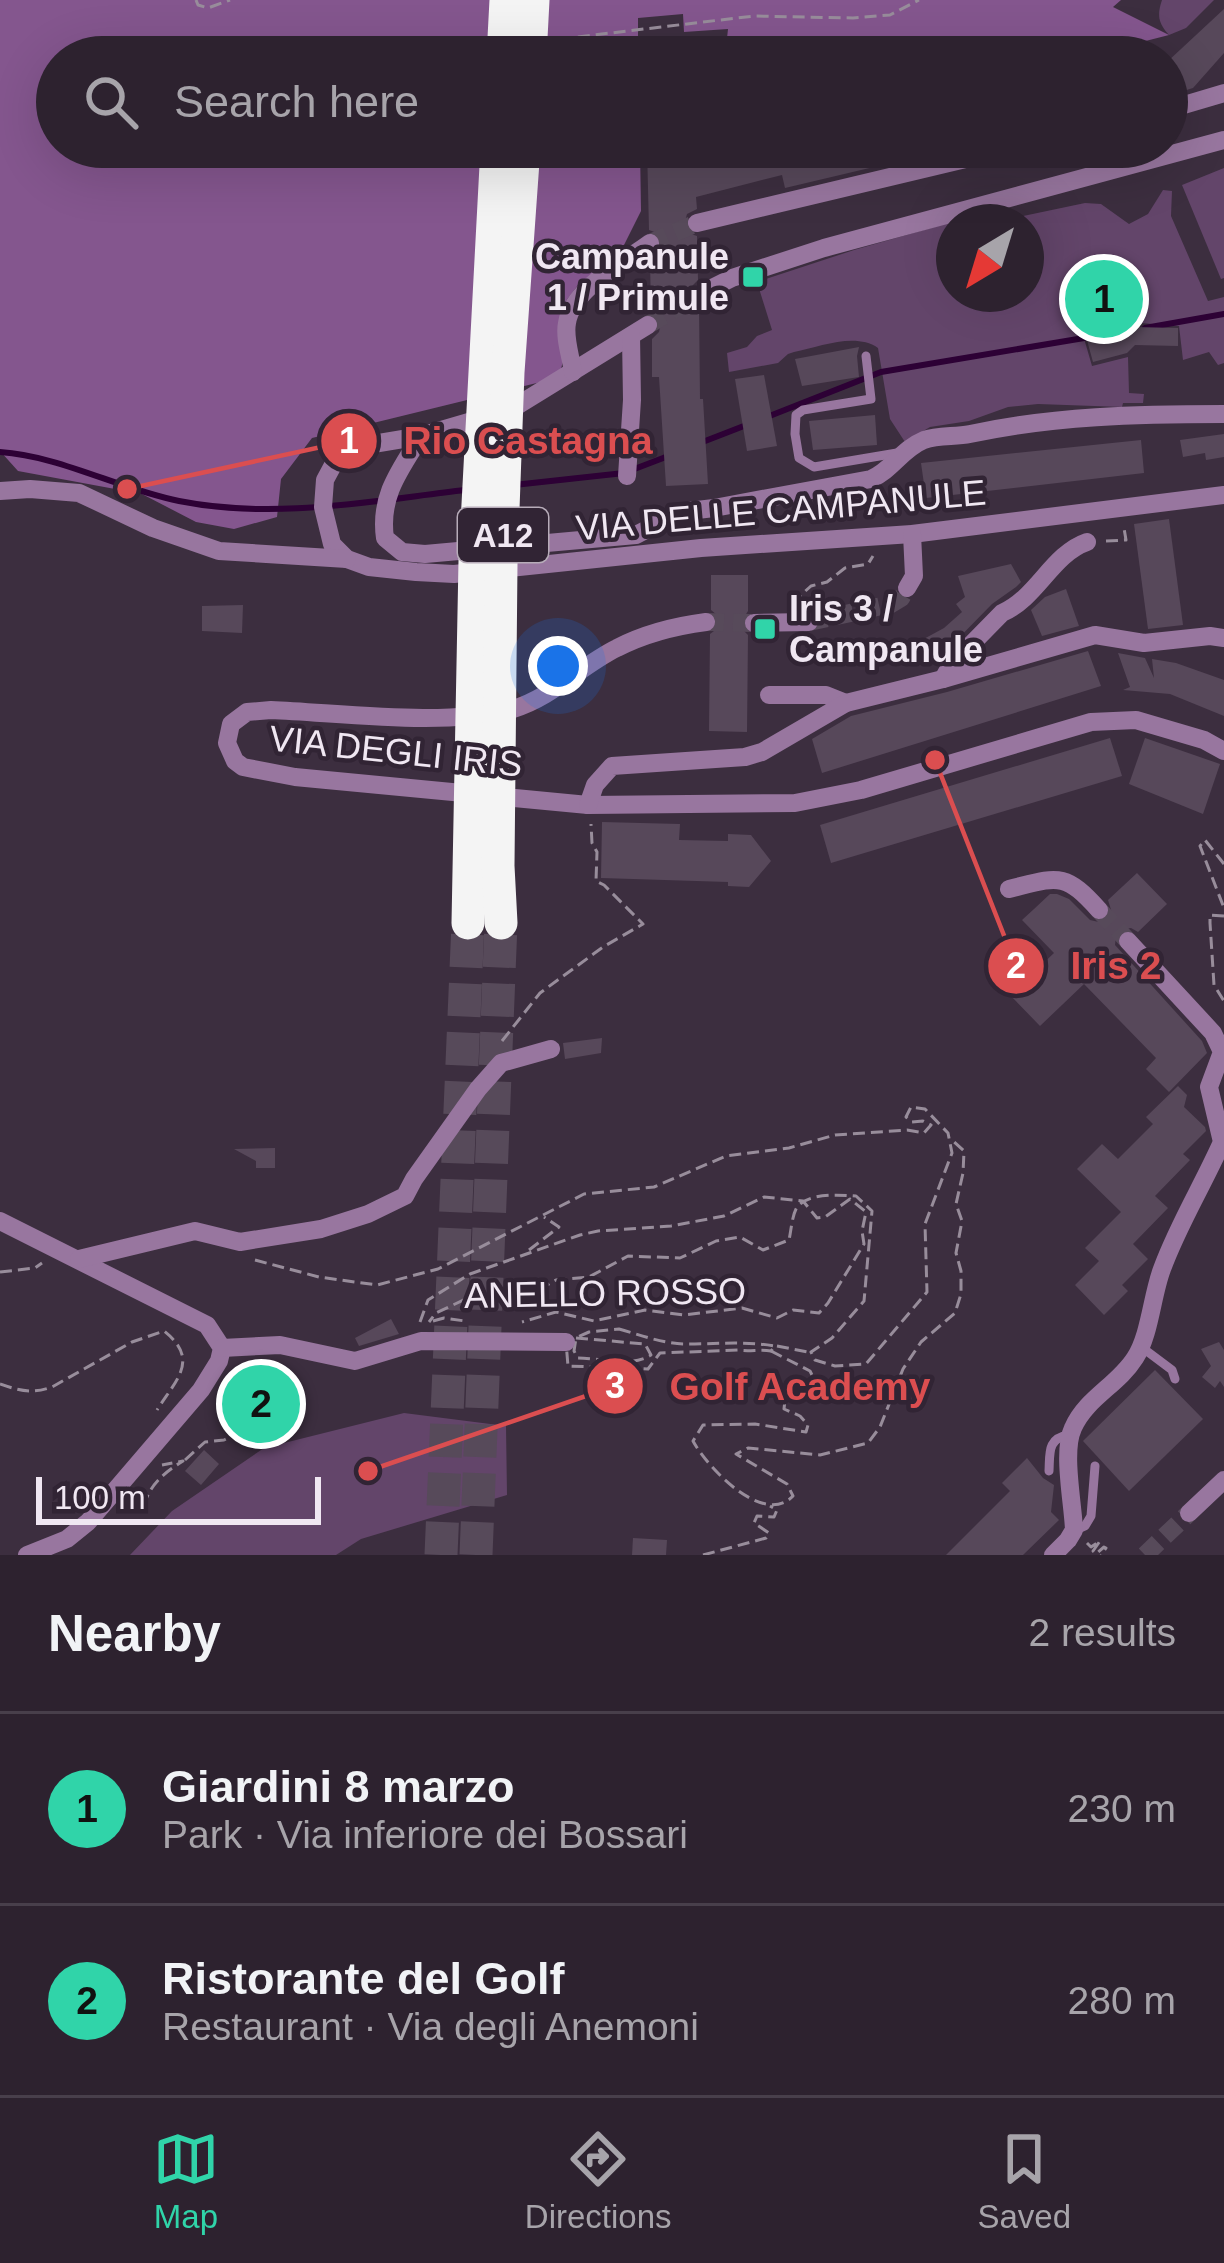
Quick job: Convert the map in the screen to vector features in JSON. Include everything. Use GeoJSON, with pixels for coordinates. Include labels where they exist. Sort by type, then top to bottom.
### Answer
{"type":"FeatureCollection","features":[{"type":"Feature","properties":{"kind":"highway"},"geometry":{"type":"LineString","coordinates":[[503,36],[506,0]]}},
{"type":"Feature","properties":{"kind":"highway"},"geometry":{"type":"LineString","coordinates":[[533,0],[541,36]]}},
{"type":"Feature","properties":{"kind":"highway","name":"A12"},"geometry":{"type":"LineString","coordinates":[[484,923],[475,561],[496,168]]}},
{"type":"Feature","properties":{"kind":"highway","name":"A12"},"geometry":{"type":"LineString","coordinates":[[484,865],[523,168]]}},
{"type":"Feature","properties":{"kind":"street"},"geometry":{"type":"LineString","coordinates":[[1188,104],[1224,93]]}},
{"type":"Feature","properties":{"kind":"street"},"geometry":{"type":"LineString","coordinates":[[1188,150],[1224,140]]}},
{"type":"Feature","properties":{"kind":"street"},"geometry":{"type":"LineString","coordinates":[[697,223],[928,168]]}},
{"type":"Feature","properties":{"kind":"street"},"geometry":{"type":"LineString","coordinates":[[704,292],[824,248],[1120,168]]}},
{"type":"Feature","properties":{"kind":"street"},"geometry":{"type":"LineString","coordinates":[[573,372],[565,328],[572,305],[584,289],[650,243]]}},
{"type":"Feature","properties":{"kind":"street","name":"VIA DELLE CAMPANULE"},"geometry":{"type":"LineString","coordinates":[[627,476],[639,331],[510,410],[339,454],[325,480],[323,507],[332,544],[347,559],[369,567],[454,574],[701,548],[912,535],[1224,495]]}},
{"type":"Feature","properties":{"kind":"street"},"geometry":{"type":"LineString","coordinates":[[421,436],[386,497],[382,517],[385,538],[402,552],[425,554],[636,535],[680,512],[871,479],[926,440],[998,427],[1086,418],[1224,414]]}},
{"type":"Feature","properties":{"kind":"street"},"geometry":{"type":"LineString","coordinates":[[0,491],[79,493],[152,528],[219,550],[347,559]]}},
{"type":"Feature","properties":{"kind":"street"},"geometry":{"type":"LineString","coordinates":[[908,588],[914,576],[912,535]]}},
{"type":"Feature","properties":{"kind":"street"},"geometry":{"type":"LineString","coordinates":[[943,679],[1002,613],[1040,583],[1072,547],[1087,542]]}},
{"type":"Feature","properties":{"kind":"street","name":"VIA DEGLI IRIS"},"geometry":{"type":"LineString","coordinates":[[706,622],[663,629],[616,648],[515,708],[445,718],[247,712],[227,733],[227,743],[235,761],[253,770],[588,805],[795,803],[861,790],[1091,722],[1136,720],[1204,740],[1224,751]]}},
{"type":"Feature","properties":{"kind":"street"},"geometry":{"type":"LineString","coordinates":[[754,623],[809,622]]}},
{"type":"Feature","properties":{"kind":"street"},"geometry":{"type":"LineString","coordinates":[[588,805],[595,785],[612,766],[745,758],[846,703],[1095,635],[1144,644],[1224,638]]}},
{"type":"Feature","properties":{"kind":"street"},"geometry":{"type":"LineString","coordinates":[[770,695],[826,695],[846,703]]}},
{"type":"Feature","properties":{"kind":"street"},"geometry":{"type":"LineString","coordinates":[[1009,889],[1061,879],[1077,885],[1099,910]]}},
{"type":"Feature","properties":{"kind":"street"},"geometry":{"type":"LineString","coordinates":[[1053,1555],[1074,1530],[1071,1434],[1090,1403],[1138,1354],[1168,1254],[1222,1142],[1208,1087],[1222,1052],[1213,1033],[1128,941]]}},
{"type":"Feature","properties":{"kind":"street"},"geometry":{"type":"LineString","coordinates":[[80,1259],[195,1231],[240,1242],[321,1229],[368,1214],[406,1196],[478,1088],[501,1063],[551,1049]]}},
{"type":"Feature","properties":{"kind":"street"},"geometry":{"type":"LineString","coordinates":[[0,1221],[208,1325],[222,1348],[212,1376],[88,1522],[68,1539],[27,1555]]}},
{"type":"Feature","properties":{"kind":"street"},"geometry":{"type":"LineString","coordinates":[[222,1348],[280,1345],[355,1361],[421,1341],[571,1340]]}},
{"type":"Feature","properties":{"kind":"street"},"geometry":{"type":"LineString","coordinates":[[1190,1513],[1224,1480]]}},
{"type":"Feature","properties":{"kind":"lane"},"geometry":{"type":"LineString","coordinates":[[866,356],[871,399],[796,415],[800,458],[814,466],[903,452]]}},
{"type":"Feature","properties":{"kind":"lane"},"geometry":{"type":"LineString","coordinates":[[1140,1346],[1172,1370],[1175,1378]]}},
{"type":"Feature","properties":{"kind":"lane"},"geometry":{"type":"LineString","coordinates":[[1049,1472],[1050,1447],[1056,1438],[1071,1434]]}},
{"type":"Feature","properties":{"kind":"lane"},"geometry":{"type":"LineString","coordinates":[[1074,1530],[1085,1526],[1090,1516],[1095,1466]]}},
{"type":"Feature","properties":{"kind":"path"},"geometry":{"type":"LineString","coordinates":[[196,0],[208,8],[230,0]]}},
{"type":"Feature","properties":{"kind":"path"},"geometry":{"type":"LineString","coordinates":[[623,36],[754,16],[890,15],[919,0]]}},
{"type":"Feature","properties":{"kind":"path"},"geometry":{"type":"LineString","coordinates":[[1087,542],[1126,540],[1121,508]]}},
{"type":"Feature","properties":{"kind":"path"},"geometry":{"type":"LineString","coordinates":[[785,622],[786,609],[811,586],[827,582],[844,568],[868,564],[875,554],[873,537]]}},
{"type":"Feature","properties":{"kind":"path"},"geometry":{"type":"LineString","coordinates":[[493,1052],[539,993],[603,946],[643,924],[596,881],[597,851],[588,805]]}},
{"type":"Feature","properties":{"kind":"path"},"geometry":{"type":"LineString","coordinates":[[1224,863],[1205,840],[1201,842],[1224,908]]}},
{"type":"Feature","properties":{"kind":"path"},"geometry":{"type":"LineString","coordinates":[[1224,916],[1210,915],[1214,985],[1224,1001]]}},
{"type":"Feature","properties":{"kind":"path"},"geometry":{"type":"LineString","coordinates":[[242,1256],[377,1285],[437,1269],[584,1194],[654,1187],[726,1156],[789,1148],[835,1135],[924,1133],[932,1125],[906,1117],[911,1106],[925,1109],[964,1151],[956,1204],[962,1221],[956,1252],[961,1294],[955,1313],[921,1342],[868,1442],[820,1455],[748,1448],[736,1454],[787,1484],[793,1496],[786,1503],[769,1505]]}},
{"type":"Feature","properties":{"kind":"path"},"geometry":{"type":"LineString","coordinates":[[811,1352],[815,1360],[835,1366],[866,1364],[927,1292],[926,1224],[952,1153],[949,1137]]}},
{"type":"Feature","properties":{"kind":"path"},"geometry":{"type":"LineString","coordinates":[[429,1322],[436,1312],[472,1296],[523,1299],[556,1280],[589,1277],[628,1256],[680,1258],[716,1241],[740,1237],[763,1250],[789,1240],[796,1209],[803,1201],[856,1196],[872,1211],[864,1301],[832,1338],[811,1352],[773,1348],[674,1351],[660,1353],[648,1369],[599,1368],[568,1366],[571,1340]]}},
{"type":"Feature","properties":{"kind":"path","name":"ANELLO ROSSO"},"geometry":{"type":"LineString","coordinates":[[465,1321],[444,1318],[419,1324],[428,1300],[470,1274],[598,1231],[671,1226],[724,1216],[764,1197],[803,1201],[817,1218],[850,1199],[866,1212],[864,1244],[819,1313],[794,1310],[778,1318],[742,1308],[684,1315],[646,1310],[593,1321],[556,1312],[510,1325]]}},
{"type":"Feature","properties":{"kind":"path"},"geometry":{"type":"LineString","coordinates":[[522,1255],[559,1227],[541,1216]]}},
{"type":"Feature","properties":{"kind":"path"},"geometry":{"type":"LineString","coordinates":[[0,1272],[34,1268],[43,1261]]}},
{"type":"Feature","properties":{"kind":"path"},"geometry":{"type":"LineString","coordinates":[[571,1340],[589,1332],[619,1329],[684,1344],[753,1342],[773,1348],[810,1371],[821,1393],[785,1400],[784,1409],[800,1416],[808,1425],[806,1432],[755,1424],[703,1425],[693,1441],[702,1458],[735,1490],[777,1510],[773,1517],[757,1516],[754,1523],[770,1533],[766,1538],[704,1555]]}},
{"type":"Feature","properties":{"kind":"path"},"geometry":{"type":"LineString","coordinates":[[0,1384],[38,1392],[131,1342],[164,1331],[184,1355],[179,1378],[153,1424],[159,1438],[172,1446],[154,1466],[183,1461]]}},
{"type":"Feature","properties":{"kind":"path"},"geometry":{"type":"LineString","coordinates":[[571,1340],[645,1344],[651,1355],[620,1362],[578,1358],[571,1340]]}},
{"type":"Feature","properties":{"kind":"path"},"geometry":{"type":"LineString","coordinates":[[144,1506],[163,1473],[205,1442],[224,1440],[277,1414]]}},
{"type":"Feature","properties":{"kind":"path"},"geometry":{"type":"LineString","coordinates":[[1074,1530],[1090,1546],[1100,1541],[1093,1551],[1106,1548],[1101,1555]]}},
{"type":"Feature","properties":{"kind":"shaded area"},"geometry":{"type":"Polygon","coordinates":[[[0,0],[1121,0],[1113,7],[1169,35],[727,36],[728,29],[684,32],[683,14],[638,18],[638,36],[36,36],[36,168],[640,168],[641,211],[619,255],[578,285],[562,306],[563,361],[549,380],[312,438],[281,479],[277,517],[234,529],[196,522],[142,494],[18,471],[0,451],[0,0]]]}},
{"type":"Feature","properties":{"kind":"shaded area"},"geometry":{"type":"Polygon","coordinates":[[[1162,0],[1214,0],[1186,28],[1169,35],[1160,19],[1162,0]]]}},
{"type":"Feature","properties":{"kind":"shaded area"},"geometry":{"type":"Polygon","coordinates":[[[1224,168],[1224,278],[1221,279],[1182,185],[1224,168]]]}},
{"type":"Feature","properties":{"kind":"shaded area"},"geometry":{"type":"Polygon","coordinates":[[[1163,190],[1172,191],[1171,216],[1208,301],[1224,297],[1224,363],[1218,365],[1209,352],[1183,360],[1179,326],[1140,323],[1133,304],[1079,321],[1092,366],[1128,357],[1129,393],[1144,394],[1143,403],[1008,407],[969,421],[930,427],[905,442],[890,419],[878,348],[869,343],[826,344],[788,354],[778,363],[729,372],[727,353],[747,347],[772,330],[757,282],[936,227],[936,312],[1044,312],[1044,212],[1101,204],[1129,224],[1148,214],[1163,190]]]}},
{"type":"Feature","properties":{"kind":"shaded area"},"geometry":{"type":"Polygon","coordinates":[[[404,1413],[506,1426],[507,1495],[361,1539],[336,1555],[130,1555],[172,1511],[264,1448],[404,1413]]]}},
{"type":"Feature","properties":{"kind":"building"},"geometry":{"type":"Polygon","coordinates":[[[1224,9],[1224,53],[1188,90],[1188,42],[1224,9]]]}},
{"type":"Feature","properties":{"kind":"building"},"geometry":{"type":"Polygon","coordinates":[[[648,168],[870,168],[785,188],[782,175],[696,197],[697,209],[687,214],[684,225],[697,236],[698,280],[691,292],[699,304],[700,399],[708,484],[666,486],[659,377],[652,377],[652,339],[661,323],[651,312],[650,260],[663,243],[660,234],[649,230],[648,168]]]}},
{"type":"Feature","properties":{"kind":"building"},"geometry":{"type":"Polygon","coordinates":[[[1129,309],[1135,327],[1178,328],[1178,346],[1135,345],[1127,353],[1093,362],[1082,322],[1129,309]]]}},
{"type":"Feature","properties":{"kind":"building"},"geometry":{"type":"Polygon","coordinates":[[[859,347],[859,377],[802,386],[795,359],[859,347]]]}},
{"type":"Feature","properties":{"kind":"building"},"geometry":{"type":"Polygon","coordinates":[[[764,375],[777,446],[747,451],[735,379],[764,375]]]}},
{"type":"Feature","properties":{"kind":"building"},"geometry":{"type":"Polygon","coordinates":[[[875,415],[877,445],[813,450],[809,421],[875,415]]]}},
{"type":"Feature","properties":{"kind":"building"},"geometry":{"type":"Polygon","coordinates":[[[1224,434],[1224,457],[1206,460],[1205,453],[1183,457],[1180,440],[1224,434]]]}},
{"type":"Feature","properties":{"kind":"building"},"geometry":{"type":"Polygon","coordinates":[[[1141,440],[1144,473],[926,498],[921,463],[1141,440]]]}},
{"type":"Feature","properties":{"kind":"building"},"geometry":{"type":"Polygon","coordinates":[[[1169,519],[1183,625],[1148,629],[1134,524],[1169,519]]]}},
{"type":"Feature","properties":{"kind":"building"},"geometry":{"type":"Polygon","coordinates":[[[1011,564],[1021,582],[945,652],[916,661],[909,647],[962,612],[956,604],[965,597],[958,576],[1011,564]]]}},
{"type":"Feature","properties":{"kind":"building"},"geometry":{"type":"Polygon","coordinates":[[[711,575],[748,575],[748,611],[741,622],[748,635],[747,732],[709,731],[710,634],[719,621],[711,610],[711,575]]]}},
{"type":"Feature","properties":{"kind":"building"},"geometry":{"type":"Polygon","coordinates":[[[1066,589],[1079,626],[1042,636],[1031,610],[1045,597],[1066,589]]]}},
{"type":"Feature","properties":{"kind":"building"},"geometry":{"type":"Polygon","coordinates":[[[243,605],[242,633],[202,631],[202,606],[243,605]]]}},
{"type":"Feature","properties":{"kind":"building"},"geometry":{"type":"Polygon","coordinates":[[[1088,651],[1101,686],[822,773],[812,739],[851,716],[1088,651]]]}},
{"type":"Feature","properties":{"kind":"building"},"geometry":{"type":"Polygon","coordinates":[[[1118,653],[1145,658],[1154,678],[1152,659],[1224,680],[1224,716],[1170,694],[1123,690],[1130,687],[1118,653]]]}},
{"type":"Feature","properties":{"kind":"building"},"geometry":{"type":"Polygon","coordinates":[[[1110,738],[1122,776],[831,863],[820,825],[1110,738]]]}},
{"type":"Feature","properties":{"kind":"building"},"geometry":{"type":"Polygon","coordinates":[[[1145,738],[1220,764],[1203,814],[1129,784],[1145,738]]]}},
{"type":"Feature","properties":{"kind":"building"},"geometry":{"type":"Polygon","coordinates":[[[602,822],[680,824],[679,840],[728,841],[728,834],[751,835],[771,861],[749,887],[728,886],[728,882],[601,878],[602,822]]]}},
{"type":"Feature","properties":{"kind":"building"},"geometry":{"type":"Polygon","coordinates":[[[1137,873],[1167,904],[1138,932],[1120,930],[1115,945],[1202,1041],[1207,1053],[1169,1092],[1146,1069],[1156,1058],[1084,984],[1040,1026],[1010,995],[1054,953],[1022,920],[1050,894],[1057,894],[1090,920],[1103,923],[1112,913],[1108,900],[1137,873]]]}},
{"type":"Feature","properties":{"kind":"building"},"geometry":{"type":"Polygon","coordinates":[[[602,1038],[601,1053],[565,1059],[563,1043],[602,1038]]]}},
{"type":"Feature","properties":{"kind":"building"},"geometry":{"type":"Polygon","coordinates":[[[1178,1086],[1187,1095],[1184,1107],[1206,1131],[1183,1154],[1190,1160],[1155,1196],[1168,1208],[1133,1244],[1148,1259],[1122,1285],[1128,1291],[1104,1315],[1075,1285],[1099,1261],[1085,1248],[1121,1212],[1077,1169],[1102,1144],[1118,1159],[1153,1124],[1146,1117],[1178,1086]]]}},
{"type":"Feature","properties":{"kind":"building"},"geometry":{"type":"Polygon","coordinates":[[[275,1148],[275,1168],[256,1168],[256,1161],[234,1149],[275,1148]]]}},
{"type":"Feature","properties":{"kind":"building"},"geometry":{"type":"Polygon","coordinates":[[[391,1319],[399,1334],[359,1346],[355,1338],[391,1319]]]}},
{"type":"Feature","properties":{"kind":"building"},"geometry":{"type":"Polygon","coordinates":[[[1219,1342],[1224,1350],[1224,1387],[1220,1381],[1215,1388],[1202,1377],[1211,1366],[1201,1349],[1219,1342]]]}},
{"type":"Feature","properties":{"kind":"building"},"geometry":{"type":"Polygon","coordinates":[[[1155,1370],[1203,1419],[1129,1491],[1083,1441],[1155,1370]]]}},
{"type":"Feature","properties":{"kind":"building"},"geometry":{"type":"Polygon","coordinates":[[[299,1380],[305,1396],[270,1410],[283,1432],[258,1445],[251,1429],[262,1424],[247,1391],[256,1386],[263,1397],[299,1380]]]}},
{"type":"Feature","properties":{"kind":"building"},"geometry":{"type":"Polygon","coordinates":[[[204,1450],[219,1464],[201,1485],[185,1471],[204,1450]]]}},
{"type":"Feature","properties":{"kind":"building"},"geometry":{"type":"Polygon","coordinates":[[[1027,1458],[1054,1485],[1051,1512],[1059,1520],[1023,1555],[946,1555],[1010,1491],[1002,1483],[1027,1458]]]}},
{"type":"Feature","properties":{"kind":"building"},"geometry":{"type":"Polygon","coordinates":[[[633,1538],[667,1540],[666,1555],[632,1555],[633,1538]]]}},
{"type":"Feature","properties":{"kind":"waterway"},"geometry":{"type":"LineString","coordinates":[[1145,328],[1224,314]]}},
{"type":"Feature","properties":{"kind":"waterway"},"geometry":{"type":"LineString","coordinates":[[767,417],[881,372],[1090,337]]}},
{"type":"Feature","properties":{"kind":"waterway"},"geometry":{"type":"LineString","coordinates":[[700,443],[749,424]]}},
{"type":"Feature","properties":{"kind":"waterway"},"geometry":{"type":"LineString","coordinates":[[0,452],[45,460],[157,496],[250,509],[322,507],[465,490]]}},
{"type":"Feature","properties":{"kind":"waterway"},"geometry":{"type":"LineString","coordinates":[[514,485],[624,473],[671,455]]}},
{"type":"Feature","properties":{"kind":"tunnel"},"geometry":{"type":"LineString","coordinates":[[650,243],[697,223]]}},
{"type":"Feature","properties":{"kind":"tunnel"},"geometry":{"type":"LineString","coordinates":[[648,325],[704,292]]}},
{"type":"Feature","properties":{"kind":"tunnel"},"geometry":{"type":"LineString","coordinates":[[809,622],[891,604],[907,588]]}},
{"type":"Feature","properties":{"kind":"tunnel"},"geometry":{"type":"LineString","coordinates":[[706,622],[754,623]]}},
{"type":"Feature","properties":{"kind":"tunnel"},"geometry":{"type":"LineString","coordinates":[[1099,910],[1128,941]]}},
{"type":"Feature","properties":{"kind":"tunnel"},"geometry":{"type":"LineString","coordinates":[[441,1555],[468,923]]}},
{"type":"Feature","properties":{"kind":"tunnel"},"geometry":{"type":"LineString","coordinates":[[476,1555],[501,923]]}},
{"type":"Feature","properties":{"kind":"tunnel"},"geometry":{"type":"LineString","coordinates":[[1145,1555],[1189,1513]]}},
{"type":"Feature","properties":{"kind":"place","name":"Campanule 1 / Primule"},"geometry":{"type":"Point","coordinates":[753,277]}},
{"type":"Feature","properties":{"kind":"place","name":"Giardini 8 marzo"},"geometry":{"type":"Point","coordinates":[1104,299]}},
{"type":"Feature","properties":{"kind":"place","name":"Rio Castagna"},"geometry":{"type":"Point","coordinates":[127,489]}},
{"type":"Feature","properties":{"kind":"place","name":"Iris 3 / Campanule"},"geometry":{"type":"Point","coordinates":[765,629]}},
{"type":"Feature","properties":{"kind":"place","name":"Iris 2"},"geometry":{"type":"Point","coordinates":[935,760]}},
{"type":"Feature","properties":{"kind":"place","name":"Ristorante del Golf"},"geometry":{"type":"Point","coordinates":[261,1404]}},
{"type":"Feature","properties":{"kind":"place","name":"Golf Academy"},"geometry":{"type":"Point","coordinates":[368,1471]}}]}
